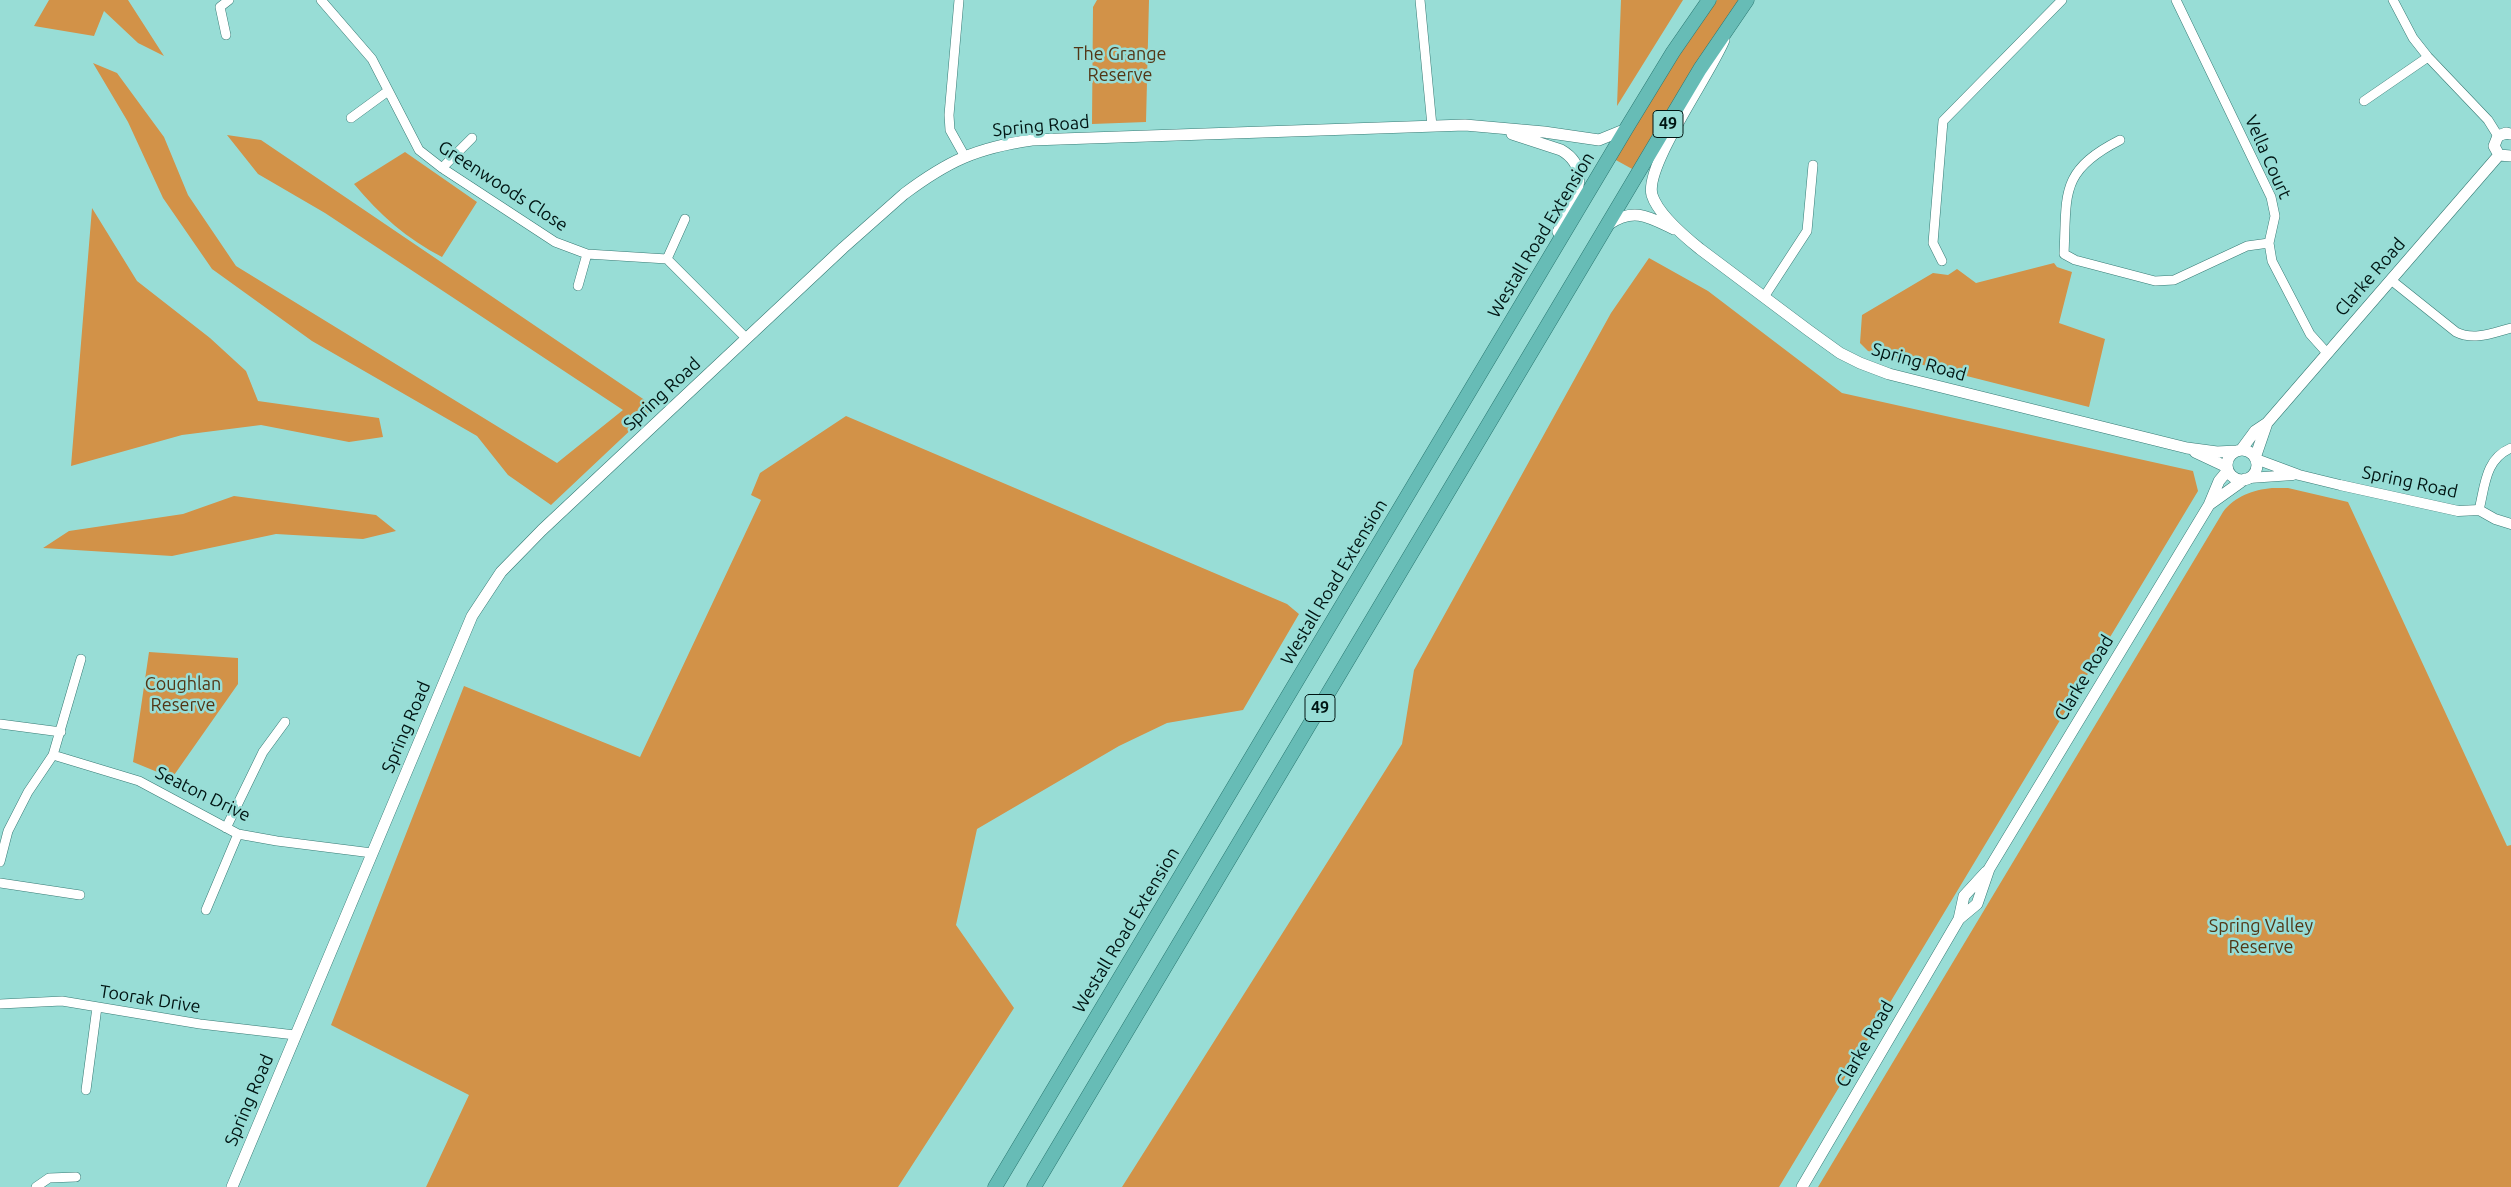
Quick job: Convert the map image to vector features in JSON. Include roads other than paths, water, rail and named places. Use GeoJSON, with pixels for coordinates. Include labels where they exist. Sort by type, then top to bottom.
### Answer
{"type":"FeatureCollection","features":[{"type":"Feature","properties":{"kind":"highway","name":"Westall Road Extension"},"geometry":{"type":"LineString","coordinates":[[995,1187],[1626,129],[1673,52],[1709,0]]}},
{"type":"Feature","properties":{"kind":"highway","name":"49"},"geometry":{"type":"LineString","coordinates":[[1034,1187],[1700,69],[1748,0]]}},
{"type":"Feature","properties":{"kind":"main road","name":"Spring Road"},"geometry":{"type":"LineString","coordinates":[[1733,19],[1714,63],[1667,143],[1656,171],[1652,192],[1657,204],[1678,231],[1840,353],[1889,374],[2186,448],[2217,452],[2239,450]]}},
{"type":"Feature","properties":{"kind":"main road","name":"Spring Road"},"geometry":{"type":"LineString","coordinates":[[232,1187],[472,616],[501,572],[542,530],[746,338],[904,194],[926,177],[964,155],[1003,144],[1032,140],[1432,126],[1488,127],[1544,132],[1598,140],[1626,129]]}},
{"type":"Feature","properties":{"kind":"main road","name":"Spring Road"},"geometry":{"type":"LineString","coordinates":[[1488,127],[1561,150],[1569,154],[1579,167],[1580,185],[1530,290]]}},
{"type":"Feature","properties":{"kind":"main road"},"geometry":{"type":"LineString","coordinates":[[2505,156],[2494,146],[2498,136],[2506,133],[2511,134]]}},
{"type":"Feature","properties":{"kind":"main road","name":"Clarke Road"},"geometry":{"type":"LineString","coordinates":[[2239,450],[2255,431],[2267,423],[2390,280],[2505,156]]}},
{"type":"Feature","properties":{"kind":"main road","name":"Spring Road"},"geometry":{"type":"LineString","coordinates":[[1609,224],[1625,214],[1640,215],[1678,231]]}},
{"type":"Feature","properties":{"kind":"main road","name":"Clarke Road"},"geometry":{"type":"LineString","coordinates":[[2255,459],[2267,423]]}},
{"type":"Feature","properties":{"kind":"main road","name":"Spring Road"},"geometry":{"type":"LineString","coordinates":[[2186,448],[2227,468]]}},
{"type":"Feature","properties":{"kind":"main road"},"geometry":{"type":"LineString","coordinates":[[2239,450],[2249,452],[2255,459],[2256,470],[2247,479],[2236,479],[2227,468],[2229,457],[2239,450]]}},
{"type":"Feature","properties":{"kind":"main road","name":"Clarke Road"},"geometry":{"type":"LineString","coordinates":[[1802,1187],[1959,919],[1977,904],[1989,869],[2209,505],[2219,481],[2227,468]]}},
{"type":"Feature","properties":{"kind":"main road","name":"Clarke Road"},"geometry":{"type":"LineString","coordinates":[[2209,505],[2247,479]]}},
{"type":"Feature","properties":{"kind":"street"},"geometry":{"type":"LineString","coordinates":[[226,35],[220,7],[229,0]]}},
{"type":"Feature","properties":{"kind":"street","name":"Greenwoods Close"},"geometry":{"type":"LineString","coordinates":[[321,0],[372,59],[420,150],[442,168],[555,242],[587,254],[667,259]]}},
{"type":"Feature","properties":{"kind":"street"},"geometry":{"type":"LineString","coordinates":[[959,0],[949,115],[950,130],[964,155]]}},
{"type":"Feature","properties":{"kind":"street"},"geometry":{"type":"LineString","coordinates":[[1420,0],[1432,126]]}},
{"type":"Feature","properties":{"kind":"street"},"geometry":{"type":"LineString","coordinates":[[1942,261],[1933,243],[1943,121],[2062,0]]}},
{"type":"Feature","properties":{"kind":"street","name":"Vella Court"},"geometry":{"type":"LineString","coordinates":[[2176,0],[2271,197],[2275,216],[2269,243],[2272,261],[2304,324],[2315,341],[2327,353]]}},
{"type":"Feature","properties":{"kind":"street"},"geometry":{"type":"LineString","coordinates":[[2393,0],[2413,38],[2428,57],[2488,120],[2498,136]]}},
{"type":"Feature","properties":{"kind":"street"},"geometry":{"type":"LineString","coordinates":[[2364,101],[2428,57]]}},
{"type":"Feature","properties":{"kind":"street"},"geometry":{"type":"LineString","coordinates":[[351,118],[388,90]]}},
{"type":"Feature","properties":{"kind":"street"},"geometry":{"type":"LineString","coordinates":[[442,168],[472,138]]}},
{"type":"Feature","properties":{"kind":"street"},"geometry":{"type":"LineString","coordinates":[[2120,140],[2100,150],[2074,174],[2067,192],[2064,254],[2075,260],[2155,281],[2174,280],[2247,246],[2269,243]]}},
{"type":"Feature","properties":{"kind":"street"},"geometry":{"type":"LineString","coordinates":[[1764,297],[1807,231],[1813,165]]}},
{"type":"Feature","properties":{"kind":"street"},"geometry":{"type":"LineString","coordinates":[[685,219],[667,259],[746,338]]}},
{"type":"Feature","properties":{"kind":"street"},"geometry":{"type":"LineString","coordinates":[[578,286],[587,254]]}},
{"type":"Feature","properties":{"kind":"street"},"geometry":{"type":"LineString","coordinates":[[2390,280],[2456,332],[2464,336],[2475,337],[2511,328]]}},
{"type":"Feature","properties":{"kind":"street"},"geometry":{"type":"LineString","coordinates":[[2479,510],[2489,467],[2500,453],[2511,448]]}},
{"type":"Feature","properties":{"kind":"street","name":"Spring Road"},"geometry":{"type":"LineString","coordinates":[[2255,459],[2299,475],[2454,510],[2479,510],[2495,519],[2511,524]]}},
{"type":"Feature","properties":{"kind":"street","name":"Spring Road"},"geometry":{"type":"LineString","coordinates":[[2247,479],[2299,475]]}},
{"type":"Feature","properties":{"kind":"street"},"geometry":{"type":"LineString","coordinates":[[0,862],[8,831],[28,792],[53,755],[81,659]]}},
{"type":"Feature","properties":{"kind":"street"},"geometry":{"type":"LineString","coordinates":[[226,828],[263,752],[285,722]]}},
{"type":"Feature","properties":{"kind":"street"},"geometry":{"type":"LineString","coordinates":[[0,724],[61,732]]}},
{"type":"Feature","properties":{"kind":"street","name":"Seaton Drive"},"geometry":{"type":"LineString","coordinates":[[53,755],[139,781],[238,834],[372,853]]}},
{"type":"Feature","properties":{"kind":"street"},"geometry":{"type":"LineString","coordinates":[[206,910],[238,834]]}},
{"type":"Feature","properties":{"kind":"street"},"geometry":{"type":"LineString","coordinates":[[0,883],[80,895]]}},
{"type":"Feature","properties":{"kind":"street","name":"Toorak Drive"},"geometry":{"type":"LineString","coordinates":[[0,1004],[62,1001],[200,1024],[295,1035]]}},
{"type":"Feature","properties":{"kind":"street"},"geometry":{"type":"LineString","coordinates":[[86,1090],[97,1007]]}},
{"type":"Feature","properties":{"kind":"street"},"geometry":{"type":"LineString","coordinates":[[36,1187],[48,1178],[76,1177]]}},
{"type":"Feature","properties":{"kind":"park label","name":"The Grange Reserve"},"geometry":{"type":"Point","coordinates":[1120,64]}},
{"type":"Feature","properties":{"kind":"park label","name":"Coughlan Reserve"},"geometry":{"type":"Point","coordinates":[183,694]}},
{"type":"Feature","properties":{"kind":"park label","name":"Spring Valley Reserve"},"geometry":{"type":"Point","coordinates":[2261,936]}}]}
